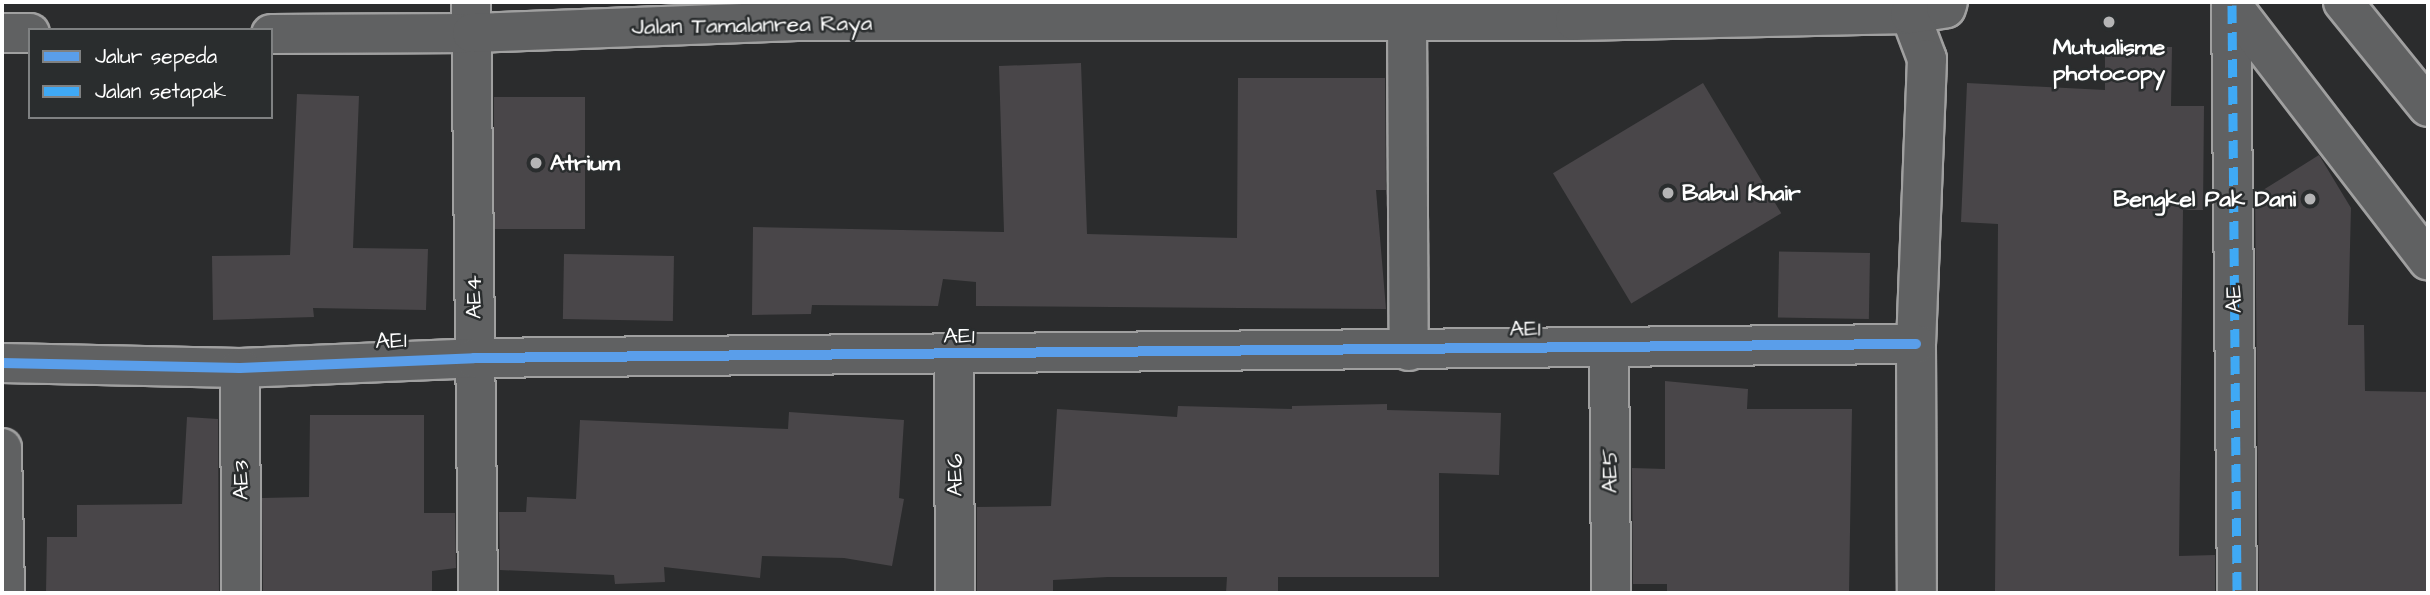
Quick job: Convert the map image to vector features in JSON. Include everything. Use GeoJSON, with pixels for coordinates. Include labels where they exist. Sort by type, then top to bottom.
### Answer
{"type":"FeatureCollection","features":[{"type":"Feature","properties":{"kind":"street"},"geometry":{"type":"LineString","coordinates":[[2343,2],[2428,107]]}},
{"type":"Feature","properties":{"kind":"street","name":"AE"},"geometry":{"type":"LineString","coordinates":[[2232,3],[2428,260]]}},
{"type":"Feature","properties":{"kind":"street","name":"AE"},"geometry":{"type":"LineString","coordinates":[[2232,3],[2237,593]]}},
{"type":"Feature","properties":{"kind":"street"},"geometry":{"type":"LineString","coordinates":[[1917,593],[1916,344],[1927,59],[1936,5]]}},
{"type":"Feature","properties":{"kind":"street","name":"Jalan Tamalanrea Raya"},"geometry":{"type":"LineString","coordinates":[[273,34],[472,18],[797,12],[1408,20],[1936,5]]}},
{"type":"Feature","properties":{"kind":"street","name":"AE4"},"geometry":{"type":"LineString","coordinates":[[472,18],[478,593]]}},
{"type":"Feature","properties":{"kind":"street"},"geometry":{"type":"LineString","coordinates":[[1408,20],[1409,351]]}},
{"type":"Feature","properties":{"kind":"street"},"geometry":{"type":"LineString","coordinates":[[2,33],[28,33]]}},
{"type":"Feature","properties":{"kind":"street","name":"AE1"},"geometry":{"type":"LineString","coordinates":[[2,363],[240,368],[474,358],[954,357],[1916,344]]}},
{"type":"Feature","properties":{"kind":"street","name":"AE5"},"geometry":{"type":"LineString","coordinates":[[1609,349],[1611,593]]}},
{"type":"Feature","properties":{"kind":"street","name":"AE6"},"geometry":{"type":"LineString","coordinates":[[954,357],[955,593]]}},
{"type":"Feature","properties":{"kind":"street","name":"AE3"},"geometry":{"type":"LineString","coordinates":[[240,368],[241,593]]}},
{"type":"Feature","properties":{"kind":"street"},"geometry":{"type":"LineString","coordinates":[[2,448],[5,593]]}},
{"type":"Feature","properties":{"kind":"building"},"geometry":{"type":"Polygon","coordinates":[[[2105,47],[2172,47],[2171,106],[2204,106],[2203,210],[2183,210],[2179,556],[2215,555],[2215,593],[1995,592],[1998,224],[1961,222],[1967,83],[2105,90],[2105,47]]]}},
{"type":"Feature","properties":{"kind":"building"},"geometry":{"type":"Polygon","coordinates":[[[1081,63],[1087,234],[1237,238],[1238,78],[1385,78],[1386,190],[1376,190],[1386,309],[976,306],[976,282],[943,279],[938,306],[812,305],[811,314],[752,315],[753,227],[1004,232],[999,66],[1081,63]]]}},
{"type":"Feature","properties":{"kind":"building","name":"Babul Khair"},"geometry":{"type":"Polygon","coordinates":[[[1703,83],[1781,213],[1631,303],[1553,173],[1703,83]]]}},
{"type":"Feature","properties":{"kind":"building"},"geometry":{"type":"Polygon","coordinates":[[[297,94],[359,96],[353,248],[428,249],[426,310],[313,308],[314,317],[213,320],[212,256],[290,255],[297,94]]]}},
{"type":"Feature","properties":{"kind":"building","name":"Atrium"},"geometry":{"type":"Polygon","coordinates":[[[494,97],[585,97],[585,229],[494,229],[494,97]]]}},
{"type":"Feature","properties":{"kind":"building"},"geometry":{"type":"Polygon","coordinates":[[[2319,155],[2351,208],[2348,325],[2364,325],[2365,391],[2428,392],[2428,593],[2259,593],[2255,195],[2319,155]]]}},
{"type":"Feature","properties":{"kind":"building"},"geometry":{"type":"Polygon","coordinates":[[[1779,251],[1870,253],[1869,319],[1778,317],[1779,251]]]}},
{"type":"Feature","properties":{"kind":"building"},"geometry":{"type":"Polygon","coordinates":[[[564,254],[674,256],[673,321],[563,319],[564,254]]]}},
{"type":"Feature","properties":{"kind":"building"},"geometry":{"type":"Polygon","coordinates":[[[1665,381],[1748,389],[1747,409],[1852,409],[1849,593],[1667,593],[1667,584],[1633,584],[1632,468],[1665,469],[1665,381]]]}},
{"type":"Feature","properties":{"kind":"building"},"geometry":{"type":"Polygon","coordinates":[[[1387,404],[1387,410],[1501,413],[1499,475],[1439,473],[1439,577],[1278,577],[1278,593],[1226,593],[1227,577],[1108,577],[1053,580],[1053,593],[977,593],[977,507],[1051,506],[1057,409],[1177,417],[1178,406],[1292,409],[1292,406],[1387,404]]]}},
{"type":"Feature","properties":{"kind":"building"},"geometry":{"type":"Polygon","coordinates":[[[789,412],[904,420],[899,498],[904,499],[892,566],[844,558],[762,556],[760,578],[664,567],[665,582],[615,584],[614,575],[500,570],[499,512],[526,512],[527,497],[576,499],[580,420],[788,429],[789,412]]]}},
{"type":"Feature","properties":{"kind":"building"},"geometry":{"type":"Polygon","coordinates":[[[310,415],[424,415],[424,513],[455,513],[456,568],[432,571],[432,593],[263,593],[262,498],[309,497],[310,415]]]}},
{"type":"Feature","properties":{"kind":"building"},"geometry":{"type":"Polygon","coordinates":[[[187,417],[218,419],[219,593],[46,593],[47,537],[77,537],[77,505],[182,504],[187,417]]]}},
{"type":"Feature","properties":{"kind":"marked path"},"geometry":{"type":"LineString","coordinates":[[2232,5],[2237,593]]}},
{"type":"Feature","properties":{"kind":"cycle path"},"geometry":{"type":"LineString","coordinates":[[2,363],[240,368],[474,358],[1916,344]]}},
{"type":"Feature","properties":{"kind":"place","name":"Mutualisme photocopy"},"geometry":{"type":"Point","coordinates":[2109,22]}},
{"type":"Feature","properties":{"kind":"place","name":"Atrium"},"geometry":{"type":"Point","coordinates":[536,163]}},
{"type":"Feature","properties":{"kind":"place","name":"Babul Khair"},"geometry":{"type":"Point","coordinates":[1668,193]}},
{"type":"Feature","properties":{"kind":"place","name":"Bengkel Pak Dani"},"geometry":{"type":"Point","coordinates":[2310,199]}}]}
